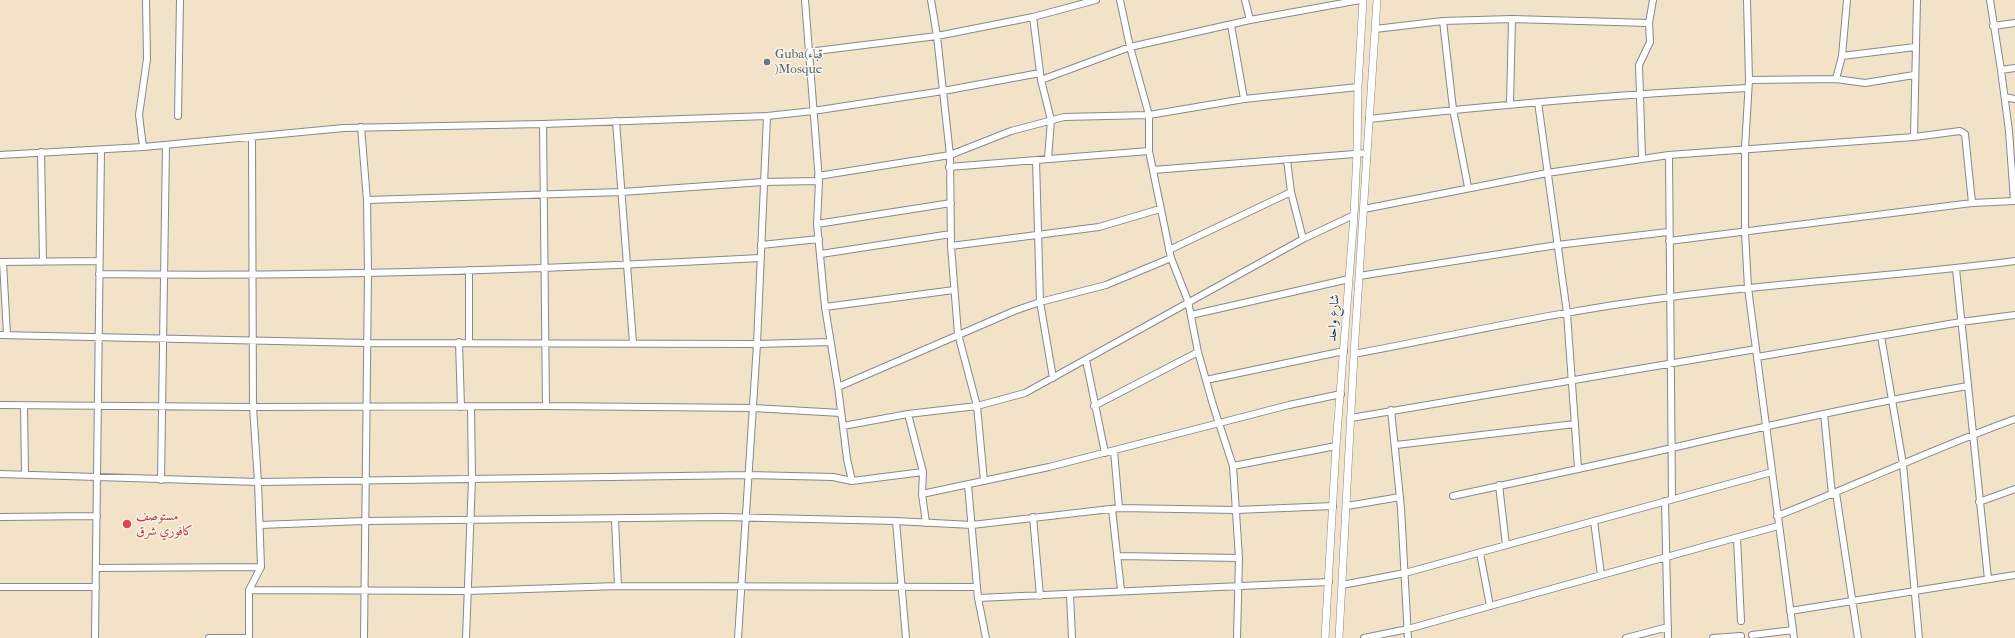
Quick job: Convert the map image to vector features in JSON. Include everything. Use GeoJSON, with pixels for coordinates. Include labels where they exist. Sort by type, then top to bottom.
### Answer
{"type":"FeatureCollection","features":[{"type":"Feature","properties":{"kind":"street"},"geometry":{"type":"LineString","coordinates":[[143,147],[139,115],[147,59],[146,0]]}},
{"type":"Feature","properties":{"kind":"street"},"geometry":{"type":"LineString","coordinates":[[178,116],[180,0]]}},
{"type":"Feature","properties":{"kind":"street"},"geometry":{"type":"LineString","coordinates":[[805,0],[818,178],[818,224],[825,307],[838,387],[847,459],[852,481]]}},
{"type":"Feature","properties":{"kind":"street"},"geometry":{"type":"LineString","coordinates":[[931,0],[937,36],[950,155],[951,246],[958,334],[977,406],[984,481]]}},
{"type":"Feature","properties":{"kind":"street"},"geometry":{"type":"LineString","coordinates":[[808,52],[937,36],[1033,17],[1096,0]]}},
{"type":"Feature","properties":{"kind":"street"},"geometry":{"type":"LineString","coordinates":[[1120,0],[1130,47],[1149,115],[1149,152],[1169,250],[1188,301],[1198,352],[1233,466],[1240,586],[1237,638]]}},
{"type":"Feature","properties":{"kind":"street"},"geometry":{"type":"LineString","coordinates":[[1245,0],[1250,20]]}},
{"type":"Feature","properties":{"kind":"street"},"geometry":{"type":"LineString","coordinates":[[1041,80],[1130,47],[1250,20],[1362,0]]}},
{"type":"Feature","properties":{"kind":"street","name":"شارع واحد"},"geometry":{"type":"LineString","coordinates":[[1325,638],[1336,446],[1354,215],[1362,0]]}},
{"type":"Feature","properties":{"kind":"street","name":"شارع واحد"},"geometry":{"type":"LineString","coordinates":[[1339,638],[1349,474],[1354,354],[1377,0]]}},
{"type":"Feature","properties":{"kind":"street"},"geometry":{"type":"LineString","coordinates":[[1642,158],[1639,66],[1650,42],[1649,23],[1652,0]]}},
{"type":"Feature","properties":{"kind":"street"},"geometry":{"type":"LineString","coordinates":[[1747,0],[1749,80],[1745,148],[1745,232],[1748,288],[1778,526],[1794,638]]}},
{"type":"Feature","properties":{"kind":"street"},"geometry":{"type":"LineString","coordinates":[[1836,79],[1842,56],[1847,0]]}},
{"type":"Feature","properties":{"kind":"street"},"geometry":{"type":"LineString","coordinates":[[1914,137],[1914,75],[1917,0]]}},
{"type":"Feature","properties":{"kind":"street"},"geometry":{"type":"LineString","coordinates":[[1669,240],[1745,232],[1972,203],[2014,201],[2012,131],[1993,26],[1990,0]]}},
{"type":"Feature","properties":{"kind":"street"},"geometry":{"type":"LineString","coordinates":[[1033,17],[1041,80],[1051,120],[1048,159]]}},
{"type":"Feature","properties":{"kind":"street"},"geometry":{"type":"LineString","coordinates":[[1375,29],[1443,20],[1512,19],[1649,23]]}},
{"type":"Feature","properties":{"kind":"street"},"geometry":{"type":"LineString","coordinates":[[1510,104],[1512,19]]}},
{"type":"Feature","properties":{"kind":"street"},"geometry":{"type":"LineString","coordinates":[[1443,20],[1453,109],[1468,187]]}},
{"type":"Feature","properties":{"kind":"street"},"geometry":{"type":"LineString","coordinates":[[1993,26],[2015,24]]}},
{"type":"Feature","properties":{"kind":"street"},"geometry":{"type":"LineString","coordinates":[[1231,25],[1244,98]]}},
{"type":"Feature","properties":{"kind":"street"},"geometry":{"type":"LineString","coordinates":[[1842,56],[1915,48]]}},
{"type":"Feature","properties":{"kind":"street"},"geometry":{"type":"LineString","coordinates":[[2001,70],[2015,68]]}},
{"type":"Feature","properties":{"kind":"street"},"geometry":{"type":"LineString","coordinates":[[0,155],[143,147],[361,127],[543,124],[767,116],[813,111],[1040,73]]}},
{"type":"Feature","properties":{"kind":"street"},"geometry":{"type":"LineString","coordinates":[[1749,80],[1836,79],[1865,83],[1914,75]]}},
{"type":"Feature","properties":{"kind":"street"},"geometry":{"type":"LineString","coordinates":[[367,200],[622,192],[818,178],[950,155],[1011,131],[1064,117],[1149,115],[1244,98],[1358,87]]}},
{"type":"Feature","properties":{"kind":"street"},"geometry":{"type":"LineString","coordinates":[[1369,119],[1453,109],[1640,93],[1748,88]]}},
{"type":"Feature","properties":{"kind":"street"},"geometry":{"type":"LineString","coordinates":[[2005,97],[2015,99]]}},
{"type":"Feature","properties":{"kind":"street"},"geometry":{"type":"LineString","coordinates":[[1538,102],[1546,173],[1567,313],[1574,381],[1578,468]]}},
{"type":"Feature","properties":{"kind":"street"},"geometry":{"type":"LineString","coordinates":[[738,638],[757,344],[767,116]]}},
{"type":"Feature","properties":{"kind":"street"},"geometry":{"type":"LineString","coordinates":[[616,121],[633,343]]}},
{"type":"Feature","properties":{"kind":"street"},"geometry":{"type":"LineString","coordinates":[[543,124],[545,194],[546,406]]}},
{"type":"Feature","properties":{"kind":"street"},"geometry":{"type":"LineString","coordinates":[[361,127],[367,200],[368,273],[364,521],[364,638]]}},
{"type":"Feature","properties":{"kind":"street"},"geometry":{"type":"LineString","coordinates":[[1364,209],[1468,187],[1642,158],[1745,148],[1914,137],[1960,131],[1965,134],[1972,203]]}},
{"type":"Feature","properties":{"kind":"street"},"geometry":{"type":"LineString","coordinates":[[209,638],[249,638],[249,590],[261,567],[258,482],[253,407],[252,137]]}},
{"type":"Feature","properties":{"kind":"street"},"geometry":{"type":"LineString","coordinates":[[161,480],[166,145]]}},
{"type":"Feature","properties":{"kind":"street"},"geometry":{"type":"LineString","coordinates":[[95,638],[101,150]]}},
{"type":"Feature","properties":{"kind":"street"},"geometry":{"type":"LineString","coordinates":[[42,152],[43,262]]}},
{"type":"Feature","properties":{"kind":"street"},"geometry":{"type":"LineString","coordinates":[[949,167],[1149,152]]}},
{"type":"Feature","properties":{"kind":"street"},"geometry":{"type":"LineString","coordinates":[[1153,170],[1367,153]]}},
{"type":"Feature","properties":{"kind":"street"},"geometry":{"type":"LineString","coordinates":[[1669,155],[1668,232],[1672,498]]}},
{"type":"Feature","properties":{"kind":"street"},"geometry":{"type":"LineString","coordinates":[[1036,160],[1040,302],[1053,378]]}},
{"type":"Feature","properties":{"kind":"street"},"geometry":{"type":"LineString","coordinates":[[1287,160],[1291,192],[1303,239]]}},
{"type":"Feature","properties":{"kind":"street"},"geometry":{"type":"LineString","coordinates":[[1169,250],[1291,192]]}},
{"type":"Feature","properties":{"kind":"street"},"geometry":{"type":"LineString","coordinates":[[818,224],[951,203]]}},
{"type":"Feature","properties":{"kind":"street"},"geometry":{"type":"LineString","coordinates":[[951,246],[1099,227],[1160,209]]}},
{"type":"Feature","properties":{"kind":"street"},"geometry":{"type":"LineString","coordinates":[[843,426],[908,414],[977,406],[1025,393],[1086,360],[1188,301],[1303,239],[1354,215]]}},
{"type":"Feature","properties":{"kind":"street"},"geometry":{"type":"LineString","coordinates":[[1359,276],[1557,246],[1668,232]]}},
{"type":"Feature","properties":{"kind":"street"},"geometry":{"type":"LineString","coordinates":[[821,254],[951,234]]}},
{"type":"Feature","properties":{"kind":"street"},"geometry":{"type":"LineString","coordinates":[[761,244],[819,239]]}},
{"type":"Feature","properties":{"kind":"street"},"geometry":{"type":"LineString","coordinates":[[99,274],[368,273],[628,265],[760,258]]}},
{"type":"Feature","properties":{"kind":"street"},"geometry":{"type":"LineString","coordinates":[[838,387],[1014,311],[1040,302],[1106,285],[1171,258]]}},
{"type":"Feature","properties":{"kind":"street"},"geometry":{"type":"LineString","coordinates":[[1354,354],[1567,313],[1669,297],[1748,288],[1956,269],[2015,261]]}},
{"type":"Feature","properties":{"kind":"street"},"geometry":{"type":"LineString","coordinates":[[7,335],[2,262],[99,262]]}},
{"type":"Feature","properties":{"kind":"street"},"geometry":{"type":"LineString","coordinates":[[1956,269],[1988,579]]}},
{"type":"Feature","properties":{"kind":"street"},"geometry":{"type":"LineString","coordinates":[[469,270],[469,342]]}},
{"type":"Feature","properties":{"kind":"street"},"geometry":{"type":"LineString","coordinates":[[1191,315],[1349,279]]}},
{"type":"Feature","properties":{"kind":"street"},"geometry":{"type":"LineString","coordinates":[[825,307],[954,290]]}},
{"type":"Feature","properties":{"kind":"street"},"geometry":{"type":"LineString","coordinates":[[1757,357],[1961,322],[2015,315]]}},
{"type":"Feature","properties":{"kind":"street"},"geometry":{"type":"LineString","coordinates":[[0,335],[366,343],[469,342],[545,344],[757,344],[830,342]]}},
{"type":"Feature","properties":{"kind":"street"},"geometry":{"type":"LineString","coordinates":[[1882,336],[1891,399],[1903,464],[1919,638]]}},
{"type":"Feature","properties":{"kind":"street"},"geometry":{"type":"LineString","coordinates":[[459,342],[461,407]]}},
{"type":"Feature","properties":{"kind":"street"},"geometry":{"type":"LineString","coordinates":[[1351,418],[1756,349]]}},
{"type":"Feature","properties":{"kind":"street"},"geometry":{"type":"LineString","coordinates":[[1206,380],[1344,351]]}},
{"type":"Feature","properties":{"kind":"street"},"geometry":{"type":"LineString","coordinates":[[1094,406],[1198,352]]}},
{"type":"Feature","properties":{"kind":"street"},"geometry":{"type":"LineString","coordinates":[[1086,360],[1094,406],[1105,453]]}},
{"type":"Feature","properties":{"kind":"street"},"geometry":{"type":"LineString","coordinates":[[1453,496],[1891,399],[1968,386]]}},
{"type":"Feature","properties":{"kind":"street"},"geometry":{"type":"LineString","coordinates":[[922,494],[968,485],[1114,451],[1289,405],[1341,394]]}},
{"type":"Feature","properties":{"kind":"street"},"geometry":{"type":"LineString","coordinates":[[0,406],[546,406],[753,408],[841,413]]}},
{"type":"Feature","properties":{"kind":"street"},"geometry":{"type":"LineString","coordinates":[[24,406],[25,474]]}},
{"type":"Feature","properties":{"kind":"street"},"geometry":{"type":"LineString","coordinates":[[466,638],[472,478],[471,407]]}},
{"type":"Feature","properties":{"kind":"street"},"geometry":{"type":"LineString","coordinates":[[1391,410],[1396,445],[1400,498],[1408,638]]}},
{"type":"Feature","properties":{"kind":"street"},"geometry":{"type":"LineString","coordinates":[[908,414],[923,472],[922,494],[926,523]]}},
{"type":"Feature","properties":{"kind":"street"},"geometry":{"type":"LineString","coordinates":[[1824,414],[1834,494],[1854,599],[1858,638]]}},
{"type":"Feature","properties":{"kind":"street"},"geometry":{"type":"LineString","coordinates":[[1777,516],[1834,494],[1973,434],[2015,419]]}},
{"type":"Feature","properties":{"kind":"street"},"geometry":{"type":"LineString","coordinates":[[1396,445],[1575,424]]}},
{"type":"Feature","properties":{"kind":"street"},"geometry":{"type":"LineString","coordinates":[[1233,466],[1336,446]]}},
{"type":"Feature","properties":{"kind":"street"},"geometry":{"type":"LineString","coordinates":[[1114,451],[1120,590]]}},
{"type":"Feature","properties":{"kind":"street"},"geometry":{"type":"LineString","coordinates":[[0,474],[258,482],[749,474],[833,477],[852,481],[923,472]]}},
{"type":"Feature","properties":{"kind":"street"},"geometry":{"type":"LineString","coordinates":[[1335,472],[1349,474]]}},
{"type":"Feature","properties":{"kind":"street"},"geometry":{"type":"LineString","coordinates":[[1342,585],[1405,573],[1672,498],[1772,472]]}},
{"type":"Feature","properties":{"kind":"street"},"geometry":{"type":"LineString","coordinates":[[968,485],[978,598],[986,638]]}},
{"type":"Feature","properties":{"kind":"street"},"geometry":{"type":"LineString","coordinates":[[1499,485],[1506,545]]}},
{"type":"Feature","properties":{"kind":"street"},"geometry":{"type":"LineString","coordinates":[[1979,502],[2015,490]]}},
{"type":"Feature","properties":{"kind":"street"},"geometry":{"type":"LineString","coordinates":[[1347,506],[1400,498]]}},
{"type":"Feature","properties":{"kind":"street"},"geometry":{"type":"LineString","coordinates":[[1665,501],[1668,638]]}},
{"type":"Feature","properties":{"kind":"street"},"geometry":{"type":"LineString","coordinates":[[260,525],[364,521],[746,517],[896,521],[972,525],[1116,508],[1236,510],[1333,506]]}},
{"type":"Feature","properties":{"kind":"street"},"geometry":{"type":"LineString","coordinates":[[0,516],[97,516]]}},
{"type":"Feature","properties":{"kind":"street"},"geometry":{"type":"LineString","coordinates":[[1033,517],[1040,596]]}},
{"type":"Feature","properties":{"kind":"street"},"geometry":{"type":"LineString","coordinates":[[615,519],[618,586]]}},
{"type":"Feature","properties":{"kind":"street"},"geometry":{"type":"LineString","coordinates":[[896,521],[906,638]]}},
{"type":"Feature","properties":{"kind":"street"},"geometry":{"type":"LineString","coordinates":[[1594,521],[1602,575]]}},
{"type":"Feature","properties":{"kind":"street"},"geometry":{"type":"LineString","coordinates":[[1364,638],[1408,629],[1778,526]]}},
{"type":"Feature","properties":{"kind":"street"},"geometry":{"type":"LineString","coordinates":[[1737,538],[1741,621]]}},
{"type":"Feature","properties":{"kind":"street"},"geometry":{"type":"LineString","coordinates":[[1480,553],[1490,606]]}},
{"type":"Feature","properties":{"kind":"street"},"geometry":{"type":"LineString","coordinates":[[1118,556],[1239,558]]}},
{"type":"Feature","properties":{"kind":"street"},"geometry":{"type":"LineString","coordinates":[[96,568],[261,567]]}},
{"type":"Feature","properties":{"kind":"street"},"geometry":{"type":"LineString","coordinates":[[1790,611],[1854,599],[2015,575]]}},
{"type":"Feature","properties":{"kind":"street"},"geometry":{"type":"LineString","coordinates":[[978,598],[1070,595],[1120,590],[1329,582]]}},
{"type":"Feature","properties":{"kind":"street"},"geometry":{"type":"LineString","coordinates":[[249,590],[467,590],[618,586],[742,585],[977,587]]}},
{"type":"Feature","properties":{"kind":"street"},"geometry":{"type":"LineString","coordinates":[[0,586],[96,588]]}},
{"type":"Feature","properties":{"kind":"street"},"geometry":{"type":"LineString","coordinates":[[1070,595],[1072,638]]}},
{"type":"Feature","properties":{"kind":"street"},"geometry":{"type":"LineString","coordinates":[[1626,638],[1668,627]]}},
{"type":"Feature","properties":{"kind":"street"},"geometry":{"type":"LineString","coordinates":[[1752,635],[1793,630]]}},
{"type":"Feature","properties":{"kind":"street"},"geometry":{"type":"LineString","coordinates":[[1713,638],[1741,636]]}},
{"type":"Feature","properties":{"kind":"place","name":"Guba(قباء )Mosque"},"geometry":{"type":"Point","coordinates":[767,62]}},
{"type":"Feature","properties":{"kind":"place","name":"مستوصف كافوري شرق"},"geometry":{"type":"Point","coordinates":[127,524]}}]}
